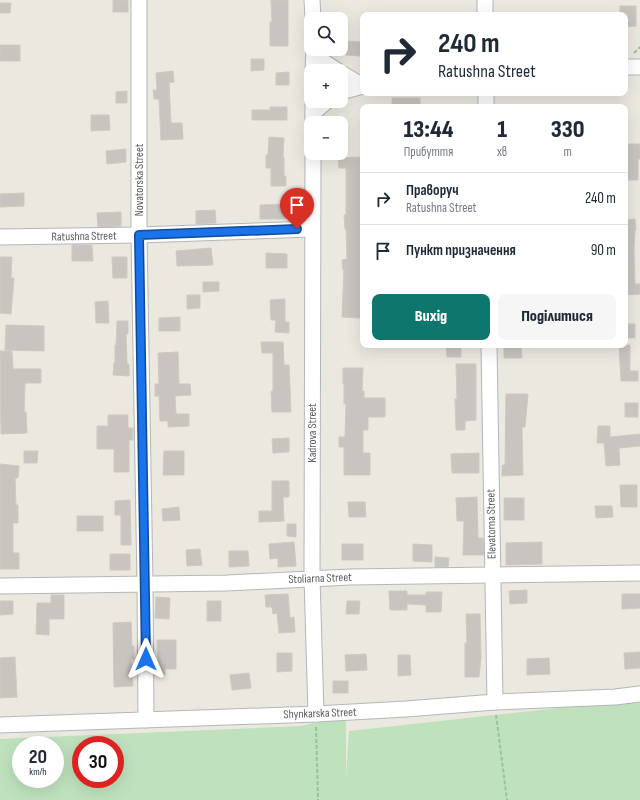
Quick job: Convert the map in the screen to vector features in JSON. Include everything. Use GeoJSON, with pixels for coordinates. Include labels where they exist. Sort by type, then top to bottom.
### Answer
{"type":"FeatureCollection","features":[{"type":"Feature","properties":{"kind":"street","name":"Novatorska Street"},"geometry":{"type":"LineString","coordinates":[[139,0],[139,235],[146,584],[146,720]]}},
{"type":"Feature","properties":{"kind":"street"},"geometry":{"type":"LineString","coordinates":[[312,0],[313,12]]}},
{"type":"Feature","properties":{"kind":"street"},"geometry":{"type":"LineString","coordinates":[[485,0],[485,12]]}},
{"type":"Feature","properties":{"kind":"street"},"geometry":{"type":"LineString","coordinates":[[319,56],[327,64]]}},
{"type":"Feature","properties":{"kind":"street"},"geometry":{"type":"LineString","coordinates":[[628,60],[640,67]]}},
{"type":"Feature","properties":{"kind":"street"},"geometry":{"type":"LineString","coordinates":[[348,77],[360,84]]}},
{"type":"Feature","properties":{"kind":"street"},"geometry":{"type":"LineString","coordinates":[[348,90],[360,87]]}},
{"type":"Feature","properties":{"kind":"street","name":"Kadrova Street"},"geometry":{"type":"LineString","coordinates":[[313,160],[312,578],[316,714]]}},
{"type":"Feature","properties":{"kind":"street","name":"Ratushna Street"},"geometry":{"type":"LineString","coordinates":[[0,237],[139,235],[312,229]]}},
{"type":"Feature","properties":{"kind":"street","name":"Elevatorna Street"},"geometry":{"type":"LineString","coordinates":[[489,348],[495,702]]}},
{"type":"Feature","properties":{"kind":"street","name":"Stoliarna Street"},"geometry":{"type":"LineString","coordinates":[[0,586],[227,583],[312,578],[640,573]]}},
{"type":"Feature","properties":{"kind":"street","name":"Shynkarska Street"},"geometry":{"type":"LineString","coordinates":[[0,725],[316,714],[495,702],[615,697],[640,694]]}},
{"type":"Feature","properties":{"kind":"path"},"geometry":{"type":"LineString","coordinates":[[628,60],[640,47]]}},
{"type":"Feature","properties":{"kind":"path"},"geometry":{"type":"LineString","coordinates":[[495,702],[506,800]]}},
{"type":"Feature","properties":{"kind":"path"},"geometry":{"type":"LineString","coordinates":[[316,714],[318,800]]}},
{"type":"Feature","properties":{"kind":"green space"},"geometry":{"type":"Polygon","coordinates":[[[640,699],[640,800],[0,800],[0,739],[12,738],[12,788],[64,788],[64,736],[301,726],[346,716],[346,777],[349,731],[640,699]]]}},
{"type":"Feature","properties":{"kind":"building"},"geometry":{"type":"Polygon","coordinates":[[[113,0],[128,0],[128,12],[113,12],[113,0]]]}},
{"type":"Feature","properties":{"kind":"building"},"geometry":{"type":"Polygon","coordinates":[[[271,0],[288,0],[288,46],[270,46],[270,22],[272,22],[271,0]]]}},
{"type":"Feature","properties":{"kind":"building"},"geometry":{"type":"Polygon","coordinates":[[[0,3],[11,3],[10,13],[0,13],[0,3]]]}},
{"type":"Feature","properties":{"kind":"building"},"geometry":{"type":"Polygon","coordinates":[[[620,6],[636,6],[636,26],[628,27],[628,12],[620,12],[620,6]]]}},
{"type":"Feature","properties":{"kind":"building"},"geometry":{"type":"Polygon","coordinates":[[[348,41],[360,42],[360,56],[348,55],[348,41]]]}},
{"type":"Feature","properties":{"kind":"building"},"geometry":{"type":"Polygon","coordinates":[[[0,45],[20,45],[20,61],[0,61],[0,45]]]}},
{"type":"Feature","properties":{"kind":"building"},"geometry":{"type":"Polygon","coordinates":[[[251,59],[264,59],[264,70],[251,71],[251,59]]]}},
{"type":"Feature","properties":{"kind":"building"},"geometry":{"type":"Polygon","coordinates":[[[173,71],[174,82],[169,83],[171,123],[182,123],[183,139],[161,140],[159,99],[154,99],[153,90],[157,90],[156,73],[173,71]]]}},
{"type":"Feature","properties":{"kind":"building"},"geometry":{"type":"Polygon","coordinates":[[[289,72],[289,85],[276,85],[276,73],[289,72]]]}},
{"type":"Feature","properties":{"kind":"building"},"geometry":{"type":"Polygon","coordinates":[[[127,91],[127,103],[116,103],[116,92],[127,91]]]}},
{"type":"Feature","properties":{"kind":"building"},"geometry":{"type":"Polygon","coordinates":[[[392,98],[420,98],[420,104],[392,104],[392,98]]]}},
{"type":"Feature","properties":{"kind":"building"},"geometry":{"type":"Polygon","coordinates":[[[270,107],[287,107],[287,120],[252,120],[252,110],[270,110],[270,107]]]}},
{"type":"Feature","properties":{"kind":"building"},"geometry":{"type":"Polygon","coordinates":[[[91,115],[109,115],[110,130],[91,131],[91,115]]]}},
{"type":"Feature","properties":{"kind":"building"},"geometry":{"type":"Polygon","coordinates":[[[269,137],[284,138],[283,157],[286,186],[271,186],[271,168],[266,168],[266,155],[268,155],[269,137]]]}},
{"type":"Feature","properties":{"kind":"building"},"geometry":{"type":"Polygon","coordinates":[[[628,144],[640,144],[638,180],[628,180],[628,144]]]}},
{"type":"Feature","properties":{"kind":"building"},"geometry":{"type":"Polygon","coordinates":[[[126,149],[126,162],[107,164],[106,151],[126,149]]]}},
{"type":"Feature","properties":{"kind":"building"},"geometry":{"type":"Polygon","coordinates":[[[360,157],[360,318],[342,317],[344,270],[342,260],[347,259],[344,215],[346,215],[346,168],[339,168],[338,160],[348,160],[348,158],[360,157]]]}},
{"type":"Feature","properties":{"kind":"building"},"geometry":{"type":"Polygon","coordinates":[[[24,193],[24,206],[0,207],[0,194],[24,193]]]}},
{"type":"Feature","properties":{"kind":"building"},"geometry":{"type":"Polygon","coordinates":[[[286,204],[286,219],[260,219],[260,205],[286,204]]]}},
{"type":"Feature","properties":{"kind":"building"},"geometry":{"type":"Polygon","coordinates":[[[215,210],[216,223],[196,224],[196,211],[215,210]]]}},
{"type":"Feature","properties":{"kind":"building"},"geometry":{"type":"Polygon","coordinates":[[[121,212],[121,226],[98,227],[97,213],[121,212]]]}},
{"type":"Feature","properties":{"kind":"building"},"geometry":{"type":"Polygon","coordinates":[[[635,219],[635,284],[640,284],[640,294],[628,295],[628,220],[635,219]]]}},
{"type":"Feature","properties":{"kind":"building"},"geometry":{"type":"Polygon","coordinates":[[[72,245],[92,245],[93,261],[72,261],[72,245]]]}},
{"type":"Feature","properties":{"kind":"building"},"geometry":{"type":"Polygon","coordinates":[[[211,248],[213,265],[177,266],[176,251],[211,248]]]}},
{"type":"Feature","properties":{"kind":"building"},"geometry":{"type":"Polygon","coordinates":[[[266,253],[287,254],[287,268],[266,268],[266,253]]]}},
{"type":"Feature","properties":{"kind":"building"},"geometry":{"type":"Polygon","coordinates":[[[0,257],[12,257],[11,278],[14,278],[11,314],[0,313],[0,257]]]}},
{"type":"Feature","properties":{"kind":"building"},"geometry":{"type":"Polygon","coordinates":[[[112,257],[127,257],[127,278],[113,278],[112,257]]]}},
{"type":"Feature","properties":{"kind":"building"},"geometry":{"type":"Polygon","coordinates":[[[203,282],[219,282],[219,291],[203,292],[203,282]]]}},
{"type":"Feature","properties":{"kind":"building"},"geometry":{"type":"Polygon","coordinates":[[[187,295],[200,295],[200,308],[187,309],[187,295]]]}},
{"type":"Feature","properties":{"kind":"building"},"geometry":{"type":"Polygon","coordinates":[[[285,299],[285,322],[289,322],[289,333],[275,332],[276,320],[271,320],[270,300],[285,299]]]}},
{"type":"Feature","properties":{"kind":"building"},"geometry":{"type":"Polygon","coordinates":[[[108,301],[109,323],[96,323],[95,302],[108,301]]]}},
{"type":"Feature","properties":{"kind":"building"},"geometry":{"type":"Polygon","coordinates":[[[180,317],[180,331],[159,331],[159,318],[180,317]]]}},
{"type":"Feature","properties":{"kind":"building"},"geometry":{"type":"Polygon","coordinates":[[[117,321],[128,321],[128,334],[126,334],[129,376],[113,375],[117,321]]]}},
{"type":"Feature","properties":{"kind":"building"},"geometry":{"type":"Polygon","coordinates":[[[628,324],[635,324],[635,338],[628,338],[628,324]]]}},
{"type":"Feature","properties":{"kind":"building"},"geometry":{"type":"Polygon","coordinates":[[[6,325],[44,326],[44,351],[5,350],[6,325]]]}},
{"type":"Feature","properties":{"kind":"building"},"geometry":{"type":"Polygon","coordinates":[[[261,342],[283,342],[284,365],[289,365],[291,412],[272,412],[271,391],[273,391],[273,353],[262,353],[261,342]]]}},
{"type":"Feature","properties":{"kind":"building"},"geometry":{"type":"Polygon","coordinates":[[[628,345],[630,345],[630,371],[638,371],[638,381],[621,381],[619,348],[628,348],[628,345]]]}},
{"type":"Feature","properties":{"kind":"building"},"geometry":{"type":"Polygon","coordinates":[[[446,348],[461,348],[461,357],[447,357],[446,348]]]}},
{"type":"Feature","properties":{"kind":"building"},"geometry":{"type":"Polygon","coordinates":[[[504,348],[521,348],[522,358],[504,358],[504,348]]]}},
{"type":"Feature","properties":{"kind":"building"},"geometry":{"type":"Polygon","coordinates":[[[0,351],[12,351],[13,369],[41,369],[41,383],[25,383],[24,412],[26,412],[27,433],[1,434],[0,351]]]}},
{"type":"Feature","properties":{"kind":"building"},"geometry":{"type":"Polygon","coordinates":[[[178,352],[179,384],[190,384],[191,395],[175,396],[176,414],[189,414],[189,426],[168,427],[168,421],[160,421],[159,396],[155,396],[155,384],[159,384],[158,353],[178,352]]]}},
{"type":"Feature","properties":{"kind":"building"},"geometry":{"type":"Polygon","coordinates":[[[456,364],[476,364],[476,420],[465,421],[465,430],[456,430],[456,364]]]}},
{"type":"Feature","properties":{"kind":"building"},"geometry":{"type":"Polygon","coordinates":[[[343,368],[363,368],[362,391],[364,391],[364,398],[385,398],[385,417],[368,417],[368,430],[363,430],[363,453],[370,453],[370,475],[344,475],[344,447],[339,447],[339,437],[345,437],[346,404],[344,404],[343,368]]]}},
{"type":"Feature","properties":{"kind":"building"},"geometry":{"type":"Polygon","coordinates":[[[506,394],[528,394],[525,427],[522,427],[523,475],[502,476],[502,465],[505,465],[506,394]]]}},
{"type":"Feature","properties":{"kind":"building"},"geometry":{"type":"Polygon","coordinates":[[[625,403],[638,403],[638,417],[625,417],[625,403]]]}},
{"type":"Feature","properties":{"kind":"building"},"geometry":{"type":"Polygon","coordinates":[[[108,415],[128,415],[128,428],[133,428],[133,440],[129,440],[129,472],[114,472],[114,449],[97,449],[97,426],[108,426],[108,415]]]}},
{"type":"Feature","properties":{"kind":"building"},"geometry":{"type":"Polygon","coordinates":[[[598,426],[610,426],[610,437],[640,434],[640,446],[619,448],[620,465],[606,466],[604,443],[597,443],[598,426]]]}},
{"type":"Feature","properties":{"kind":"building"},"geometry":{"type":"Polygon","coordinates":[[[289,438],[289,452],[273,453],[272,439],[289,438]]]}},
{"type":"Feature","properties":{"kind":"building"},"geometry":{"type":"Polygon","coordinates":[[[24,451],[38,451],[37,463],[24,463],[24,451]]]}},
{"type":"Feature","properties":{"kind":"building"},"geometry":{"type":"Polygon","coordinates":[[[164,451],[184,451],[184,475],[163,475],[164,451]]]}},
{"type":"Feature","properties":{"kind":"building"},"geometry":{"type":"Polygon","coordinates":[[[479,453],[479,473],[452,473],[451,454],[479,453]]]}},
{"type":"Feature","properties":{"kind":"building"},"geometry":{"type":"Polygon","coordinates":[[[0,464],[19,466],[18,478],[15,478],[18,523],[13,523],[13,553],[19,553],[19,569],[0,569],[0,464]]]}},
{"type":"Feature","properties":{"kind":"building"},"geometry":{"type":"Polygon","coordinates":[[[272,481],[289,481],[289,497],[283,497],[284,521],[259,522],[259,511],[272,511],[272,481]]]}},
{"type":"Feature","properties":{"kind":"building"},"geometry":{"type":"Polygon","coordinates":[[[620,485],[637,485],[637,507],[621,507],[620,485]]]}},
{"type":"Feature","properties":{"kind":"building"},"geometry":{"type":"Polygon","coordinates":[[[477,497],[478,538],[483,538],[484,555],[463,555],[464,521],[457,521],[456,498],[477,497]]]}},
{"type":"Feature","properties":{"kind":"building"},"geometry":{"type":"Polygon","coordinates":[[[504,498],[524,498],[524,520],[504,520],[504,498]]]}},
{"type":"Feature","properties":{"kind":"building"},"geometry":{"type":"Polygon","coordinates":[[[130,500],[131,545],[121,545],[121,515],[115,515],[115,501],[130,500]]]}},
{"type":"Feature","properties":{"kind":"building"},"geometry":{"type":"Polygon","coordinates":[[[348,502],[365,502],[366,517],[349,517],[348,502]]]}},
{"type":"Feature","properties":{"kind":"building"},"geometry":{"type":"Polygon","coordinates":[[[595,506],[612,506],[613,517],[596,518],[595,506]]]}},
{"type":"Feature","properties":{"kind":"building"},"geometry":{"type":"Polygon","coordinates":[[[179,507],[180,520],[163,521],[162,509],[179,507]]]}},
{"type":"Feature","properties":{"kind":"building"},"geometry":{"type":"Polygon","coordinates":[[[77,516],[103,516],[103,531],[77,531],[77,516]]]}},
{"type":"Feature","properties":{"kind":"building"},"geometry":{"type":"Polygon","coordinates":[[[287,524],[296,524],[296,537],[287,536],[287,524]]]}},
{"type":"Feature","properties":{"kind":"building"},"geometry":{"type":"Polygon","coordinates":[[[294,542],[296,566],[278,567],[278,558],[270,559],[269,544],[294,542]]]}},
{"type":"Feature","properties":{"kind":"building"},"geometry":{"type":"Polygon","coordinates":[[[542,542],[542,564],[506,565],[506,543],[542,542]]]}},
{"type":"Feature","properties":{"kind":"building"},"geometry":{"type":"Polygon","coordinates":[[[342,544],[363,544],[363,560],[342,560],[342,544]]]}},
{"type":"Feature","properties":{"kind":"building"},"geometry":{"type":"Polygon","coordinates":[[[413,544],[432,545],[432,562],[413,561],[413,544]]]}},
{"type":"Feature","properties":{"kind":"building"},"geometry":{"type":"Polygon","coordinates":[[[200,549],[202,565],[187,566],[186,550],[200,549]]]}},
{"type":"Feature","properties":{"kind":"building"},"geometry":{"type":"Polygon","coordinates":[[[229,551],[248,551],[249,566],[229,567],[229,551]]]}},
{"type":"Feature","properties":{"kind":"building"},"geometry":{"type":"Polygon","coordinates":[[[110,554],[130,554],[130,570],[110,570],[110,554]]]}},
{"type":"Feature","properties":{"kind":"building"},"geometry":{"type":"Polygon","coordinates":[[[435,557],[449,558],[448,567],[435,567],[435,557]]]}},
{"type":"Feature","properties":{"kind":"building"},"geometry":{"type":"Polygon","coordinates":[[[527,590],[527,603],[510,604],[509,591],[527,590]]]}},
{"type":"Feature","properties":{"kind":"building"},"geometry":{"type":"Polygon","coordinates":[[[389,591],[407,591],[407,595],[426,595],[426,592],[442,592],[441,612],[426,612],[426,605],[407,604],[407,610],[390,610],[389,591]]]}},
{"type":"Feature","properties":{"kind":"building"},"geometry":{"type":"Polygon","coordinates":[[[288,594],[290,618],[294,617],[295,632],[279,633],[277,613],[273,614],[272,607],[266,607],[265,595],[288,594]]]}},
{"type":"Feature","properties":{"kind":"building"},"geometry":{"type":"Polygon","coordinates":[[[622,594],[640,594],[640,608],[622,609],[622,594]]]}},
{"type":"Feature","properties":{"kind":"building"},"geometry":{"type":"Polygon","coordinates":[[[51,595],[64,595],[64,619],[49,619],[49,635],[36,634],[37,603],[51,603],[51,595]]]}},
{"type":"Feature","properties":{"kind":"building"},"geometry":{"type":"Polygon","coordinates":[[[156,597],[170,598],[169,619],[155,618],[156,597]]]}},
{"type":"Feature","properties":{"kind":"building"},"geometry":{"type":"Polygon","coordinates":[[[0,601],[13,601],[13,614],[0,615],[0,601]]]}},
{"type":"Feature","properties":{"kind":"building"},"geometry":{"type":"Polygon","coordinates":[[[207,601],[221,601],[221,621],[207,621],[207,601]]]}},
{"type":"Feature","properties":{"kind":"building"},"geometry":{"type":"Polygon","coordinates":[[[347,601],[360,601],[359,614],[346,614],[347,601]]]}},
{"type":"Feature","properties":{"kind":"building"},"geometry":{"type":"Polygon","coordinates":[[[466,614],[480,614],[481,658],[479,677],[465,677],[465,643],[467,643],[466,614]]]}},
{"type":"Feature","properties":{"kind":"building"},"geometry":{"type":"Polygon","coordinates":[[[131,622],[132,646],[134,646],[134,659],[131,659],[133,686],[114,687],[113,623],[131,622]]]}},
{"type":"Feature","properties":{"kind":"building"},"geometry":{"type":"Polygon","coordinates":[[[157,640],[176,640],[176,669],[165,669],[165,675],[155,675],[155,661],[158,660],[157,640]]]}},
{"type":"Feature","properties":{"kind":"building"},"geometry":{"type":"Polygon","coordinates":[[[640,652],[640,668],[625,669],[624,653],[640,652]]]}},
{"type":"Feature","properties":{"kind":"building"},"geometry":{"type":"Polygon","coordinates":[[[277,653],[292,653],[292,671],[277,672],[277,653]]]}},
{"type":"Feature","properties":{"kind":"building"},"geometry":{"type":"Polygon","coordinates":[[[366,654],[367,670],[346,671],[345,655],[366,654]]]}},
{"type":"Feature","properties":{"kind":"building"},"geometry":{"type":"Polygon","coordinates":[[[398,655],[410,655],[411,675],[398,676],[398,655]]]}},
{"type":"Feature","properties":{"kind":"building"},"geometry":{"type":"Polygon","coordinates":[[[15,657],[17,697],[0,698],[0,658],[15,657]]]}},
{"type":"Feature","properties":{"kind":"building"},"geometry":{"type":"Polygon","coordinates":[[[549,658],[550,674],[527,675],[527,659],[549,658]]]}},
{"type":"Feature","properties":{"kind":"building"},"geometry":{"type":"Polygon","coordinates":[[[249,673],[251,688],[232,690],[230,675],[249,673]]]}},
{"type":"Feature","properties":{"kind":"building"},"geometry":{"type":"Polygon","coordinates":[[[333,681],[348,681],[348,693],[333,693],[333,681]]]}},
{"type":"Feature","properties":{"kind":"route"},"geometry":{"type":"LineString","coordinates":[[146,659],[146,584],[139,235],[297,229]]}}]}
